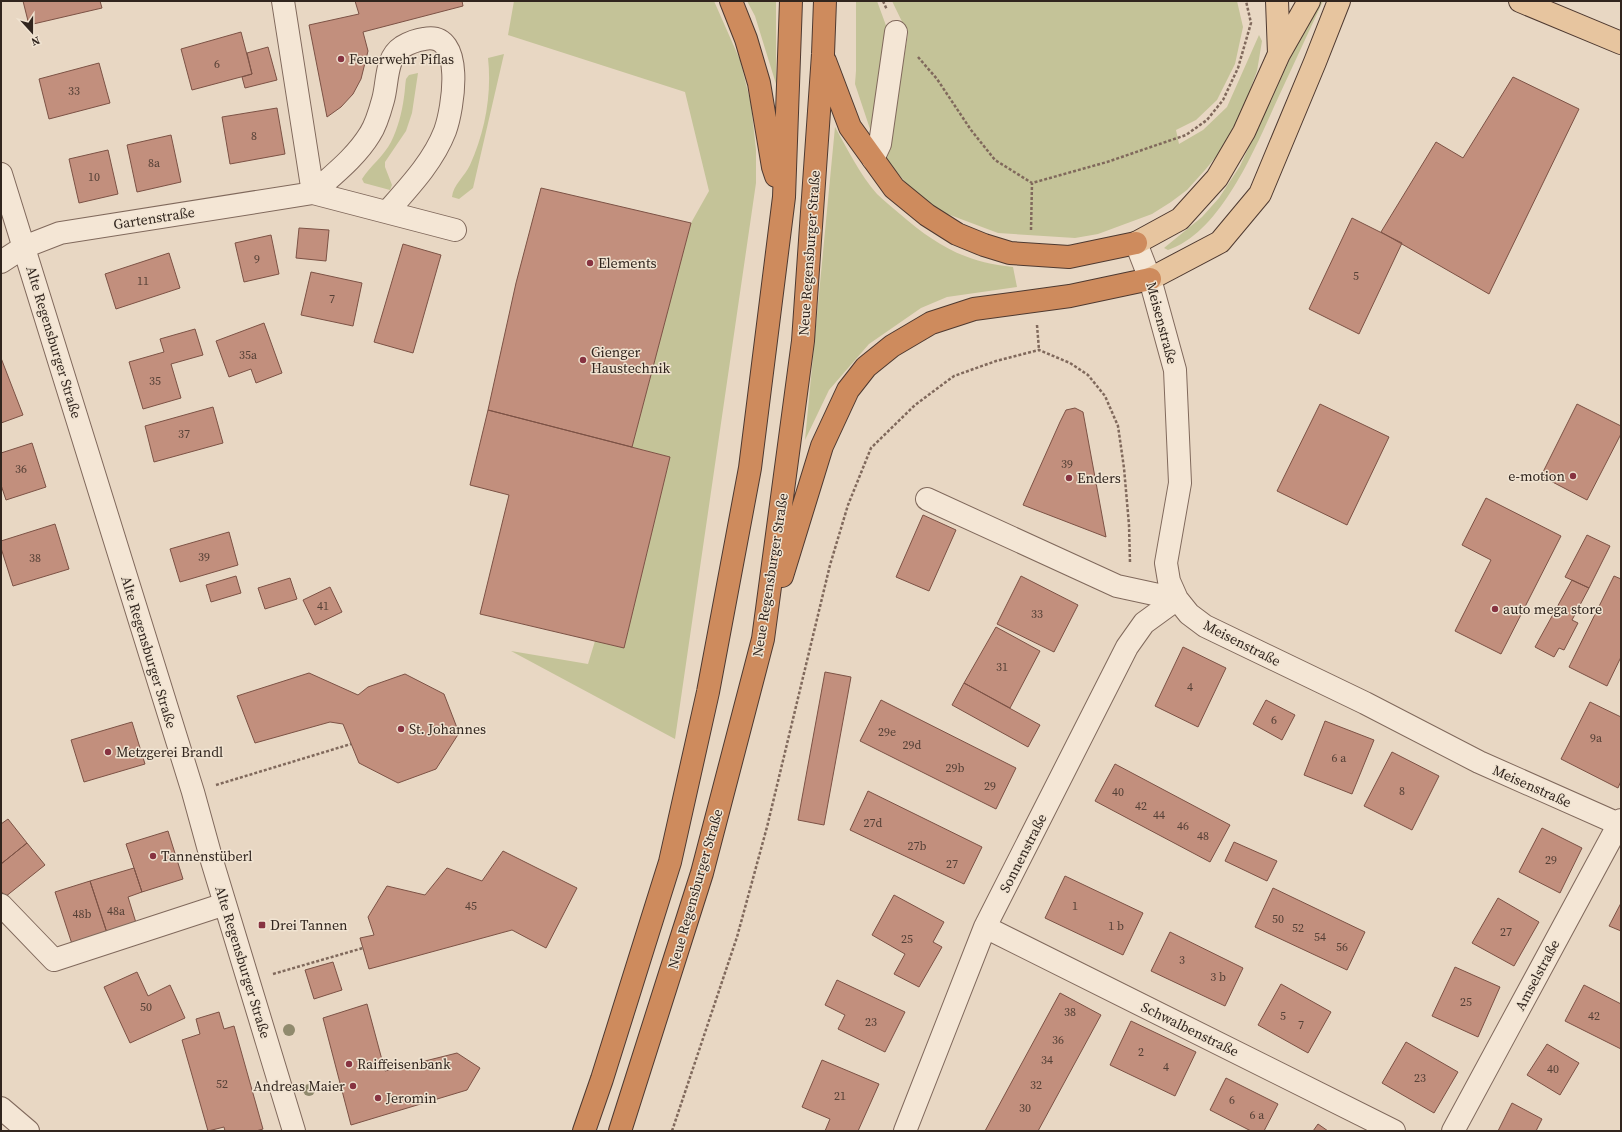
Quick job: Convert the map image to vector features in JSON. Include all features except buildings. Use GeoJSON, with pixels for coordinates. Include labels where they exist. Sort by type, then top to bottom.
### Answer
{"type":"FeatureCollection","features":[{"type":"Feature","properties":{"kind":"highway"},"geometry":{"type":"LineString","coordinates":[[731,1],[746,38],[759,83],[773,167],[784,197]]}},
{"type":"Feature","properties":{"kind":"highway","name":"Neue Regensburger Straße"},"geometry":{"type":"LineString","coordinates":[[584,1131],[602,1079],[670,862],[708,692],[750,468],[784,197],[791,1]]}},
{"type":"Feature","properties":{"kind":"highway","name":"Neue Regensburger Straße"},"geometry":{"type":"LineString","coordinates":[[620,1131],[702,873],[763,639],[803,341],[823,54],[825,1]]}},
{"type":"Feature","properties":{"kind":"highway"},"geometry":{"type":"LineString","coordinates":[[823,54],[850,128],[894,188],[927,215],[957,234],[1010,253],[1069,257],[1136,243]]}},
{"type":"Feature","properties":{"kind":"highway"},"geometry":{"type":"LineString","coordinates":[[763,639],[822,446],[848,390],[866,367],[892,346],[931,323],[974,309],[1070,296],[1150,279]]}},
{"type":"Feature","properties":{"kind":"main road"},"geometry":{"type":"LineString","coordinates":[[1277,1],[1279,54]]}},
{"type":"Feature","properties":{"kind":"main road"},"geometry":{"type":"LineString","coordinates":[[1136,243],[1180,219],[1217,178],[1244,132],[1279,54],[1309,1]]}},
{"type":"Feature","properties":{"kind":"main road"},"geometry":{"type":"LineString","coordinates":[[1150,279],[1220,242],[1260,194],[1316,62],[1339,1]]}},
{"type":"Feature","properties":{"kind":"main road"},"geometry":{"type":"LineString","coordinates":[[1520,1],[1621,43]]}},
{"type":"Feature","properties":{"kind":"street"},"geometry":{"type":"LineString","coordinates":[[283,1],[314,193]]}},
{"type":"Feature","properties":{"kind":"street"},"geometry":{"type":"LineString","coordinates":[[873,159],[880,144],[896,32]]}},
{"type":"Feature","properties":{"kind":"street"},"geometry":{"type":"LineString","coordinates":[[314,193],[353,157],[371,133],[383,99],[392,59],[400,48],[410,43],[431,37],[440,39],[447,48],[452,61],[454,83],[451,109],[445,131],[418,176],[387,212]]}},
{"type":"Feature","properties":{"kind":"street","name":"Alte Regensburger Straße"},"geometry":{"type":"LineString","coordinates":[[1,174],[193,792],[225,904],[294,1131]]}},
{"type":"Feature","properties":{"kind":"street","name":"Gartenstraße"},"geometry":{"type":"LineString","coordinates":[[1,262],[24,247],[60,233],[314,193],[455,230]]}},
{"type":"Feature","properties":{"kind":"street","name":"Meisenstraße"},"geometry":{"type":"LineString","coordinates":[[1136,243],[1150,279],[1175,370],[1180,484],[1166,563],[1169,581],[1177,599],[1189,614],[1205,626],[1365,703],[1478,762],[1620,823]]}},
{"type":"Feature","properties":{"kind":"street"},"geometry":{"type":"LineString","coordinates":[[927,499],[1117,586],[1128,590],[1177,599]]}},
{"type":"Feature","properties":{"kind":"street","name":"Sonnenstraße"},"geometry":{"type":"LineString","coordinates":[[905,1131],[985,927],[1127,647],[1144,623],[1177,599]]}},
{"type":"Feature","properties":{"kind":"street","name":"Amselstraße"},"geometry":{"type":"LineString","coordinates":[[1453,1131],[1620,823]]}},
{"type":"Feature","properties":{"kind":"street"},"geometry":{"type":"LineString","coordinates":[[1,905],[54,960],[225,904]]}},
{"type":"Feature","properties":{"kind":"street","name":"Schwalbenstraße"},"geometry":{"type":"LineString","coordinates":[[985,927],[1394,1131]]}},
{"type":"Feature","properties":{"kind":"street"},"geometry":{"type":"LineString","coordinates":[[1,1108],[28,1131]]}},
{"type":"Feature","properties":{"kind":"path"},"geometry":{"type":"LineString","coordinates":[[883,1],[896,32],[937,79],[971,130],[995,160],[1032,183],[1107,162],[1186,135],[1207,120],[1222,100],[1238,68],[1251,23],[1246,1]]}},
{"type":"Feature","properties":{"kind":"path"},"geometry":{"type":"LineString","coordinates":[[1031,236],[1032,183]]}},
{"type":"Feature","properties":{"kind":"path"},"geometry":{"type":"LineString","coordinates":[[1036,324],[1039,350]]}},
{"type":"Feature","properties":{"kind":"path"},"geometry":{"type":"LineString","coordinates":[[672,1131],[737,938],[767,827],[830,565],[848,505],[871,448],[915,406],[954,376],[996,361],[1039,350],[1070,363],[1088,375],[1105,396],[1118,426],[1124,468],[1129,525],[1130,581],[1128,590]]}},
{"type":"Feature","properties":{"kind":"path"},"geometry":{"type":"LineString","coordinates":[[193,792],[351,744]]}},
{"type":"Feature","properties":{"kind":"path"},"geometry":{"type":"LineString","coordinates":[[248,981],[363,948]]}},
{"type":"Feature","properties":{"kind":"green space"},"geometry":{"type":"Polygon","coordinates":[[[514,1],[714,1],[740,60],[751,104],[756,150],[756,183],[675,739],[511,651],[588,664],[595,641],[624,648],[670,457],[632,447],[691,223],[709,191],[685,92],[508,35],[514,1]]]}},
{"type":"Feature","properties":{"kind":"green space"},"geometry":{"type":"Polygon","coordinates":[[[747,1],[776,1],[776,84],[755,16],[747,1]]]}},
{"type":"Feature","properties":{"kind":"green space"},"geometry":{"type":"Polygon","coordinates":[[[856,1],[877,1],[888,31],[877,127],[871,132],[855,84],[856,1]]]}},
{"type":"Feature","properties":{"kind":"green space"},"geometry":{"type":"Polygon","coordinates":[[[892,1],[1237,1],[1243,27],[1235,64],[1217,100],[1196,120],[1176,130],[1179,144],[1203,130],[1227,107],[1259,35],[1262,41],[1257,71],[1240,117],[1224,147],[1187,190],[1171,202],[1152,214],[1098,234],[1075,238],[998,233],[942,212],[910,188],[886,159],[908,34],[892,1]]]}},
{"type":"Feature","properties":{"kind":"green space"},"geometry":{"type":"Polygon","coordinates":[[[1317,1],[1323,1],[1248,162],[1235,185],[1221,207],[1205,225],[1187,240],[1168,250],[1164,248],[1202,217],[1219,198],[1240,166],[1317,1]]]}},
{"type":"Feature","properties":{"kind":"green space"},"geometry":{"type":"Polygon","coordinates":[[[504,54],[473,188],[459,199],[452,197],[455,188],[470,165],[480,139],[488,99],[488,58],[504,54]]]}},
{"type":"Feature","properties":{"kind":"green space"},"geometry":{"type":"Polygon","coordinates":[[[418,73],[412,113],[406,131],[385,162],[385,167],[392,185],[390,190],[364,183],[362,179],[385,152],[398,126],[406,79],[409,75],[418,73]]]}},
{"type":"Feature","properties":{"kind":"green space"},"geometry":{"type":"Polygon","coordinates":[[[835,127],[865,178],[882,199],[926,235],[952,250],[980,261],[1013,267],[1017,287],[947,297],[921,308],[869,344],[829,390],[805,440],[835,127]]]}},
{"type":"Feature","properties":{"kind":"place","name":"Feuerwehr Piflas"},"geometry":{"type":"Point","coordinates":[341,59]}},
{"type":"Feature","properties":{"kind":"place","name":"Elements"},"geometry":{"type":"Point","coordinates":[590,263]}},
{"type":"Feature","properties":{"kind":"place","name":"Gienger Haustechnik"},"geometry":{"type":"Point","coordinates":[583,360]}},
{"type":"Feature","properties":{"kind":"place","name":"e-motion"},"geometry":{"type":"Point","coordinates":[1573,476]}},
{"type":"Feature","properties":{"kind":"place","name":"Enders"},"geometry":{"type":"Point","coordinates":[1069,478]}},
{"type":"Feature","properties":{"kind":"place","name":"auto mega store"},"geometry":{"type":"Point","coordinates":[1495,609]}},
{"type":"Feature","properties":{"kind":"place","name":"St. Johannes"},"geometry":{"type":"Point","coordinates":[401,729]}},
{"type":"Feature","properties":{"kind":"place","name":"Metzgerei Brandl"},"geometry":{"type":"Point","coordinates":[108,752]}},
{"type":"Feature","properties":{"kind":"place","name":"Tannenstüberl"},"geometry":{"type":"Point","coordinates":[153,856]}},
{"type":"Feature","properties":{"kind":"place","name":"Drei Tannen"},"geometry":{"type":"Point","coordinates":[262,925]}},
{"type":"Feature","properties":{"kind":"place","name":"Raiffeisenbank"},"geometry":{"type":"Point","coordinates":[349,1064]}},
{"type":"Feature","properties":{"kind":"place","name":"Andreas Maier"},"geometry":{"type":"Point","coordinates":[353,1086]}},
{"type":"Feature","properties":{"kind":"place","name":"Jeromin"},"geometry":{"type":"Point","coordinates":[378,1098]}}]}
